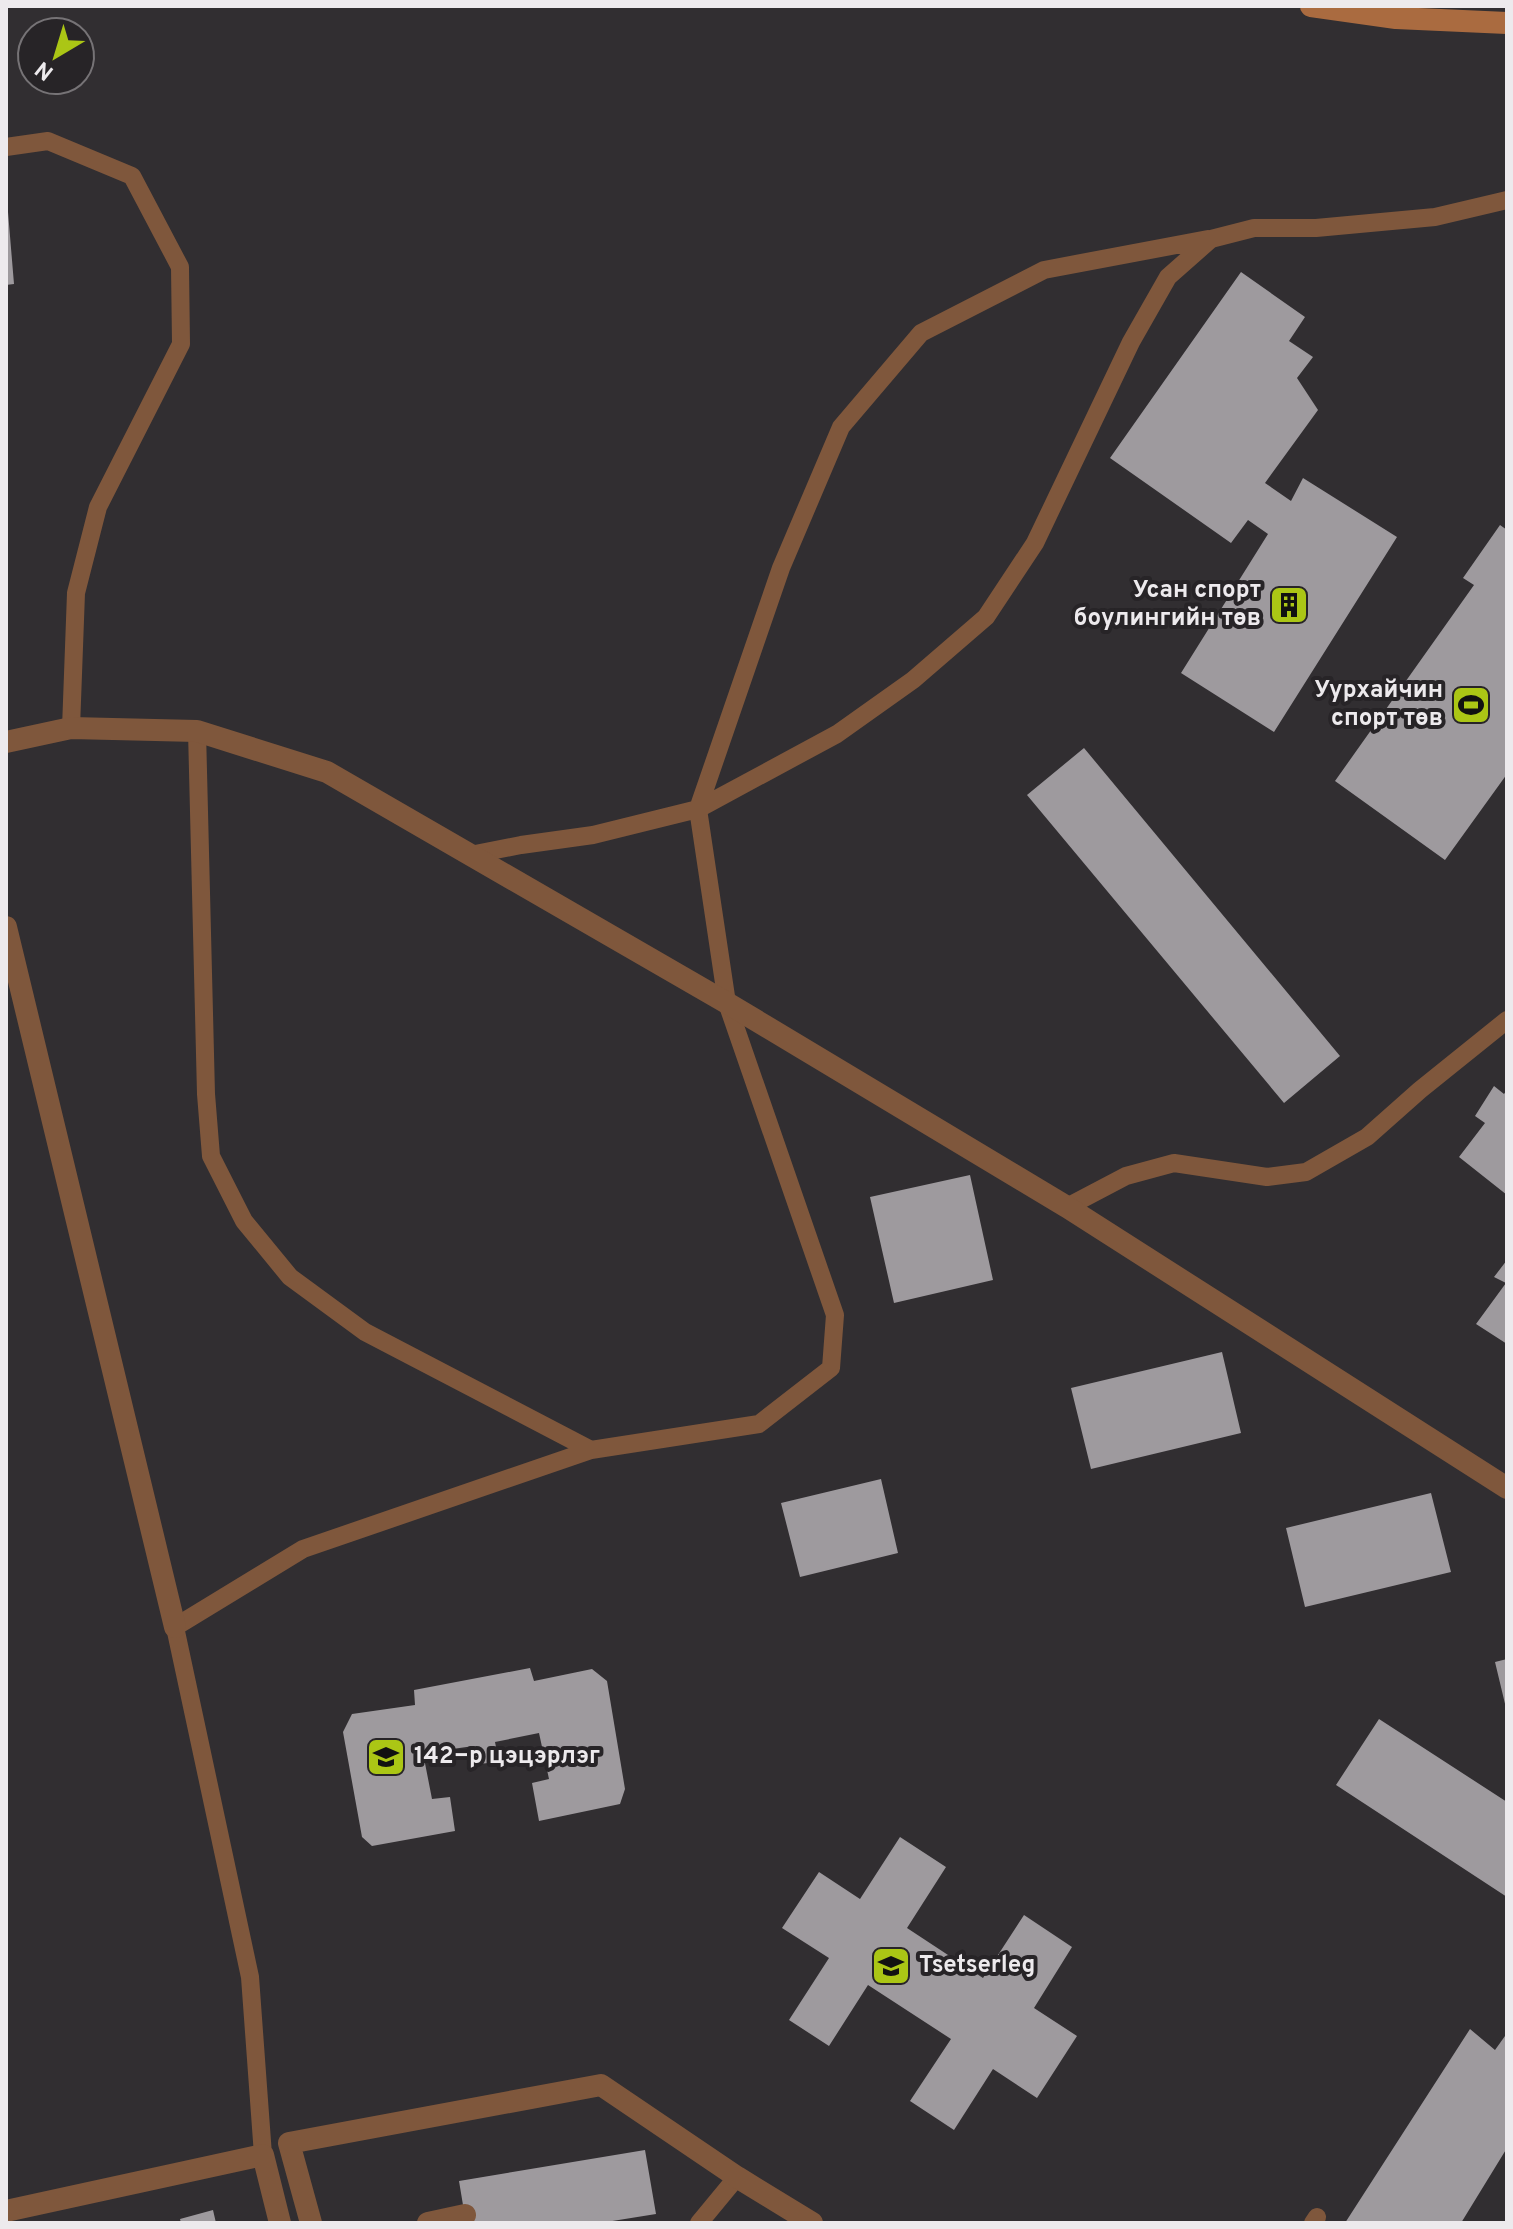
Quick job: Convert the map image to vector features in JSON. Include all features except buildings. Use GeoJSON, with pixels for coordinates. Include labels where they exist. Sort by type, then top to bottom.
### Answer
{"type":"FeatureCollection","features":[{"type":"Feature","properties":{"kind":"main road"},"geometry":{"type":"LineString","coordinates":[[1311,6],[1396,18],[1507,23]]}},
{"type":"Feature","properties":{"kind":"street"},"geometry":{"type":"LineString","coordinates":[[6,742],[71,728],[197,731],[327,772],[727,1003],[1067,1207],[1507,1487]]}},
{"type":"Feature","properties":{"kind":"street"},"geometry":{"type":"LineString","coordinates":[[6,927],[175,1627]]}},
{"type":"Feature","properties":{"kind":"street"},"geometry":{"type":"LineString","coordinates":[[311,2223],[289,2143],[601,2085],[737,2177],[812,2223]]}},
{"type":"Feature","properties":{"kind":"street"},"geometry":{"type":"LineString","coordinates":[[6,2211],[263,2155],[280,2223]]}},
{"type":"Feature","properties":{"kind":"street"},"geometry":{"type":"LineString","coordinates":[[428,2223],[465,2215]]}},
{"type":"Feature","properties":{"kind":"lane"},"geometry":{"type":"LineString","coordinates":[[6,147],[48,141],[132,176],[180,267],[181,344],[98,507],[76,593],[71,728]]}},
{"type":"Feature","properties":{"kind":"lane"},"geometry":{"type":"LineString","coordinates":[[263,2155],[250,1977],[175,1627],[303,1549],[591,1450],[759,1424],[831,1368],[835,1315],[727,1003],[698,809],[781,568],[841,427],[921,333],[1044,270],[1254,228],[1316,228],[1435,217],[1507,200]]}},
{"type":"Feature","properties":{"kind":"lane"},"geometry":{"type":"LineString","coordinates":[[470,855],[593,835],[698,809],[837,734],[913,680],[986,617],[1035,543],[1131,342],[1168,277],[1211,239]]}},
{"type":"Feature","properties":{"kind":"lane"},"geometry":{"type":"LineString","coordinates":[[197,731],[206,1094],[211,1156],[244,1221],[290,1277],[365,1332],[591,1450]]}},
{"type":"Feature","properties":{"kind":"lane"},"geometry":{"type":"LineString","coordinates":[[1067,1207],[1126,1176],[1174,1163],[1267,1177],[1306,1172],[1367,1137],[1507,1020]]}},
{"type":"Feature","properties":{"kind":"lane"},"geometry":{"type":"LineString","coordinates":[[699,2223],[737,2177]]}},
{"type":"Feature","properties":{"kind":"place","name":"Усан спорт боулингийн төв"},"geometry":{"type":"Point","coordinates":[1289,605]}},
{"type":"Feature","properties":{"kind":"place","name":"Уурхайчин спорт төв"},"geometry":{"type":"Point","coordinates":[1471,705]}},
{"type":"Feature","properties":{"kind":"place","name":"142−р цэцэрлэг"},"geometry":{"type":"Point","coordinates":[386,1757]}},
{"type":"Feature","properties":{"kind":"place","name":"Tsetserleg"},"geometry":{"type":"Point","coordinates":[891,1966]}}]}
